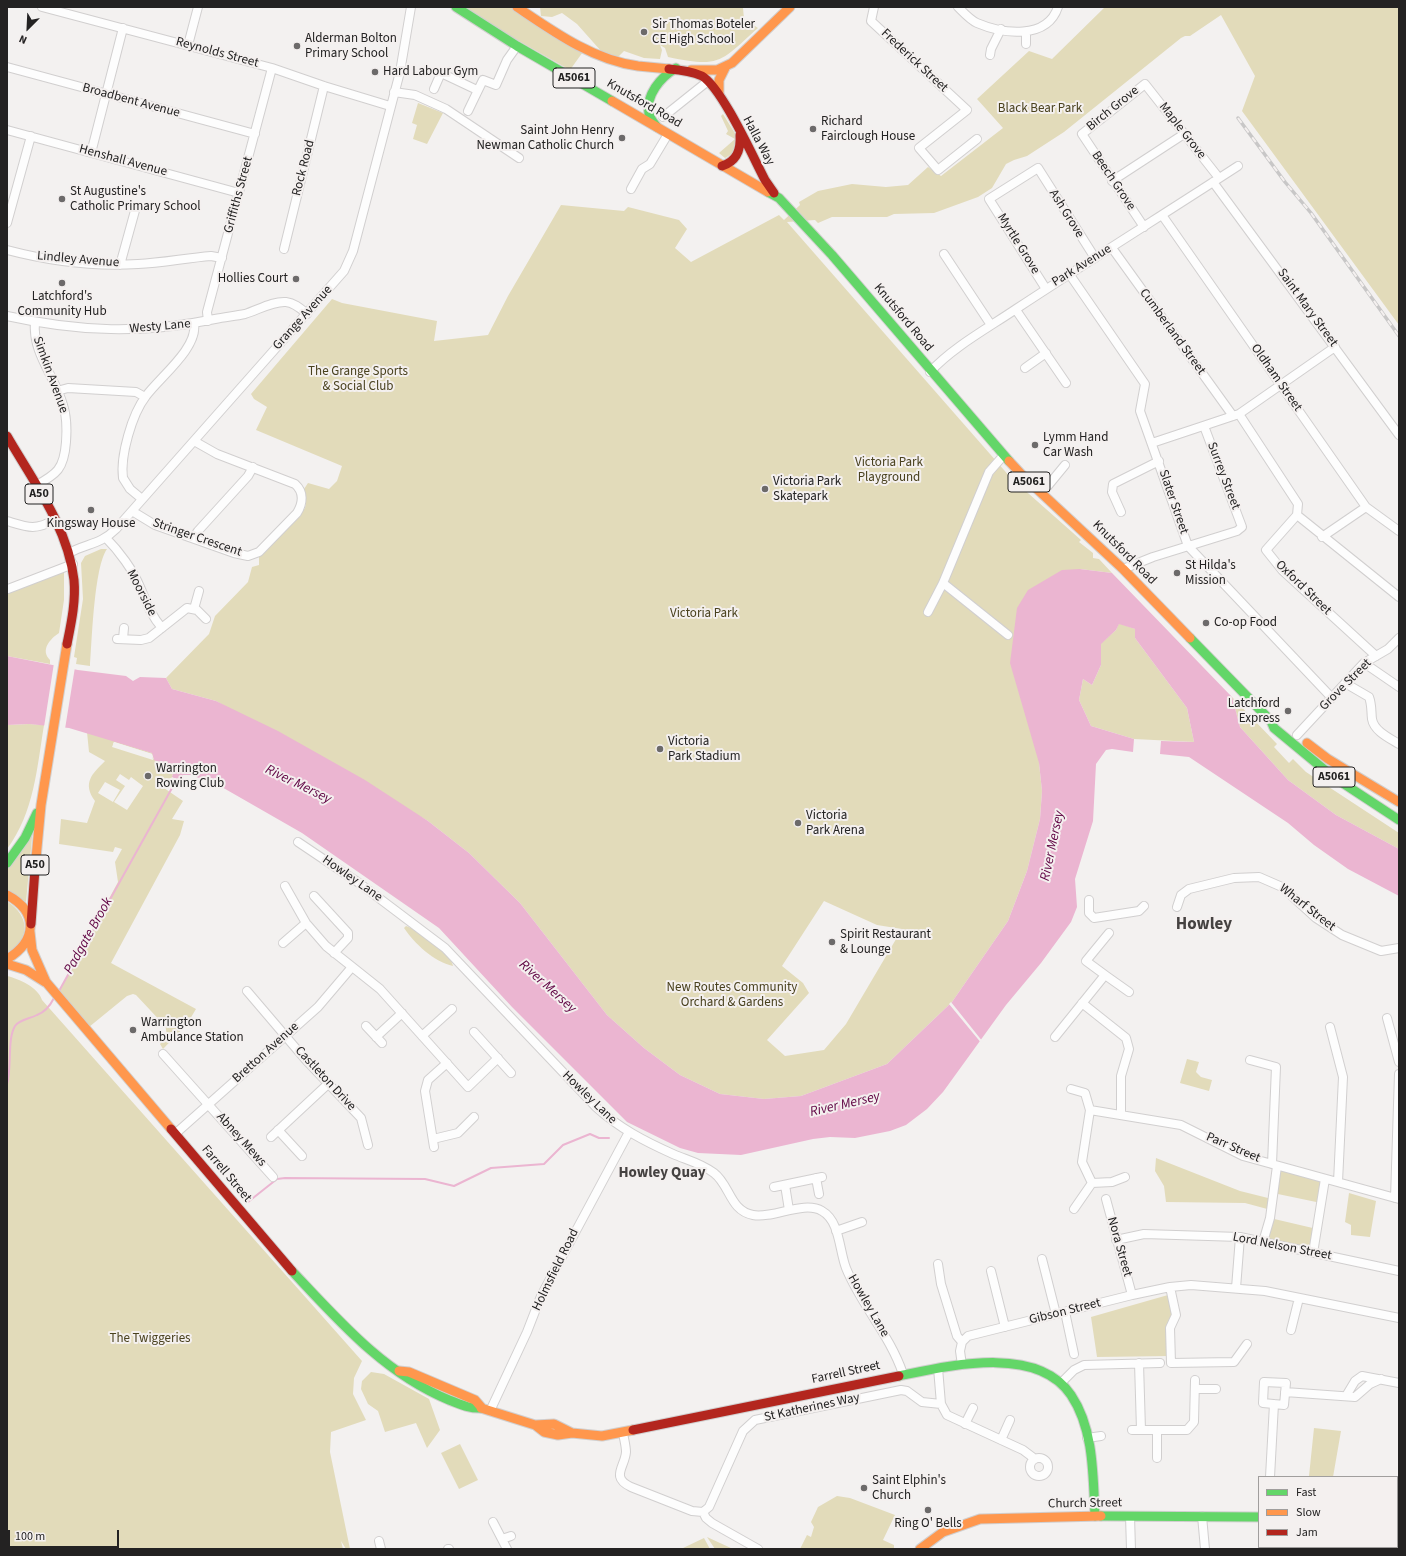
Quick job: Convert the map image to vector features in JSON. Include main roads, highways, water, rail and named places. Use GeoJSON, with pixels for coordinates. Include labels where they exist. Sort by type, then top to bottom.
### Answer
{"type":"FeatureCollection","features":[{"type":"Feature","properties":{"kind":"main road","name":"Knutsford Road"},"geometry":{"type":"LineString","coordinates":[[517,7],[563,38],[601,56],[631,65],[687,70],[708,81]]}},
{"type":"Feature","properties":{"kind":"main road"},"geometry":{"type":"LineString","coordinates":[[719,93],[719,80],[725,68],[790,7]]}},
{"type":"Feature","properties":{"kind":"main road","name":"Knutsford Road"},"geometry":{"type":"LineString","coordinates":[[458,8],[517,46],[778,198],[856,283],[930,372],[1004,455],[1123,569],[1271,720],[1274,728],[1332,776],[1399,820]]}},
{"type":"Feature","properties":{"kind":"main road","name":"A5061"},"geometry":{"type":"LineString","coordinates":[[658,127],[649,112],[650,101],[663,77],[676,68]]}},
{"type":"Feature","properties":{"kind":"main road"},"geometry":{"type":"LineString","coordinates":[[687,70],[711,70],[725,68]]}},
{"type":"Feature","properties":{"kind":"main road","name":"Halla Way"},"geometry":{"type":"LineString","coordinates":[[708,81],[719,93],[765,180],[778,198]]}},
{"type":"Feature","properties":{"kind":"main road"},"geometry":{"type":"LineString","coordinates":[[722,166],[732,162],[738,154],[740,134]]}},
{"type":"Feature","properties":{"kind":"main road","name":"A50"},"geometry":{"type":"LineString","coordinates":[[7,436],[54,520],[69,554],[72,564],[75,593],[41,805],[30,908],[31,928],[28,941],[22,950],[7,959]]}},
{"type":"Feature","properties":{"kind":"main road","name":"Knutsford Road"},"geometry":{"type":"LineString","coordinates":[[1271,720],[1278,721],[1328,760],[1398,799]]}},
{"type":"Feature","properties":{"kind":"main road","name":"A50"},"geometry":{"type":"LineString","coordinates":[[7,863],[25,838],[41,805]]}},
{"type":"Feature","properties":{"kind":"main road"},"geometry":{"type":"LineString","coordinates":[[7,895],[23,905],[28,914],[31,928]]}},
{"type":"Feature","properties":{"kind":"main road","name":"Farrell Street"},"geometry":{"type":"LineString","coordinates":[[31,928],[32,950],[47,984]]}},
{"type":"Feature","properties":{"kind":"main road","name":"Farrell Street"},"geometry":{"type":"LineString","coordinates":[[7,964],[26,970],[47,984],[322,1305],[358,1341],[399,1371],[409,1372],[475,1400],[486,1410],[534,1425],[544,1432],[558,1435],[572,1433],[592,1436],[623,1433],[938,1368],[962,1365],[1027,1366],[1046,1372],[1061,1382],[1079,1409],[1087,1438],[1095,1516]]}},
{"type":"Feature","properties":{"kind":"main road","name":"Church Street"},"geometry":{"type":"LineString","coordinates":[[920,1549],[943,1532],[980,1519],[1095,1516],[1258,1517]]}},
{"type":"Feature","properties":{"kind":"water","name":"River Mersey"},"geometry":{"type":"Polygon","coordinates":[[[1080,569],[1112,573],[1232,697],[1240,727],[1288,780],[1336,815],[1399,849],[1399,896],[1348,869],[1314,845],[1288,823],[1189,757],[1160,754],[1161,741],[1194,742],[1187,708],[1135,638],[1135,629],[1119,624],[1116,630],[1101,644],[1101,665],[1092,685],[1083,679],[1079,700],[1091,726],[1134,739],[1133,752],[1112,749],[1106,750],[1096,764],[1093,821],[1075,879],[1077,907],[1071,922],[1041,963],[1006,1005],[943,1092],[927,1109],[906,1125],[890,1131],[855,1138],[830,1137],[813,1139],[741,1155],[698,1153],[680,1148],[627,1122],[512,1007],[439,928],[302,833],[220,786],[191,775],[183,775],[180,781],[172,777],[174,770],[154,760],[152,753],[69,728],[29,724],[7,725],[7,656],[78,670],[126,676],[133,681],[140,677],[166,678],[172,689],[216,701],[278,731],[365,780],[428,821],[469,853],[520,903],[607,1015],[644,1048],[680,1075],[720,1094],[764,1099],[801,1096],[887,1064],[952,1002],[1008,921],[1027,871],[1040,819],[1042,791],[1039,763],[1010,663],[1017,608],[1028,590],[1062,570],[1080,569]]]}},
{"type":"Feature","properties":{"kind":"waterway","name":"Padgate Brook"},"geometry":{"type":"LineString","coordinates":[[59,991],[177,779]]}},
{"type":"Feature","properties":{"kind":"waterway","name":"Padgate Brook"},"geometry":{"type":"LineString","coordinates":[[7,1084],[11,1038],[15,1026],[22,1020],[45,1010],[54,998]]}},
{"type":"Feature","properties":{"kind":"waterway"},"geometry":{"type":"LineString","coordinates":[[248,1202],[277,1179],[285,1178],[425,1179],[454,1186],[491,1168],[544,1164],[563,1145],[590,1134],[599,1138],[609,1138]]}},
{"type":"Feature","properties":{"kind":"railway"},"geometry":{"type":"LineString","coordinates":[[1238,118],[1285,182],[1311,213],[1399,336]]}},
{"type":"Feature","properties":{"kind":"place","name":"Sir Thomas Boteler CE High School"},"geometry":{"type":"Point","coordinates":[644,32]}},
{"type":"Feature","properties":{"kind":"place","name":"Alderman Bolton Primary School"},"geometry":{"type":"Point","coordinates":[297,46]}},
{"type":"Feature","properties":{"kind":"place","name":"Hard Labour Gym"},"geometry":{"type":"Point","coordinates":[375,72]}},
{"type":"Feature","properties":{"kind":"place","name":"Richard Fairclough House"},"geometry":{"type":"Point","coordinates":[813,129]}},
{"type":"Feature","properties":{"kind":"place","name":"Saint John Henry Newman Catholic Church"},"geometry":{"type":"Point","coordinates":[622,138]}},
{"type":"Feature","properties":{"kind":"place","name":"St Augustine's Catholic Primary School"},"geometry":{"type":"Point","coordinates":[62,199]}},
{"type":"Feature","properties":{"kind":"place","name":"Hollies Court"},"geometry":{"type":"Point","coordinates":[296,279]}},
{"type":"Feature","properties":{"kind":"place","name":"Latchford's Community Hub"},"geometry":{"type":"Point","coordinates":[62,283]}},
{"type":"Feature","properties":{"kind":"place","name":"Lymm Hand Car Wash"},"geometry":{"type":"Point","coordinates":[1035,445]}},
{"type":"Feature","properties":{"kind":"place","name":"Victoria Park Skatepark"},"geometry":{"type":"Point","coordinates":[765,489]}},
{"type":"Feature","properties":{"kind":"place","name":"Kingsway House"},"geometry":{"type":"Point","coordinates":[91,510]}},
{"type":"Feature","properties":{"kind":"place","name":"St Hilda's Mission"},"geometry":{"type":"Point","coordinates":[1177,573]}},
{"type":"Feature","properties":{"kind":"place","name":"Co-op Food"},"geometry":{"type":"Point","coordinates":[1206,623]}},
{"type":"Feature","properties":{"kind":"place","name":"Latchford Express"},"geometry":{"type":"Point","coordinates":[1288,711]}},
{"type":"Feature","properties":{"kind":"place","name":"Victoria Park Stadium"},"geometry":{"type":"Point","coordinates":[660,749]}},
{"type":"Feature","properties":{"kind":"place","name":"Warrington Rowing Club"},"geometry":{"type":"Point","coordinates":[148,776]}},
{"type":"Feature","properties":{"kind":"place","name":"Victoria Park Arena"},"geometry":{"type":"Point","coordinates":[798,823]}},
{"type":"Feature","properties":{"kind":"place","name":"Spirit Restaurant & Lounge"},"geometry":{"type":"Point","coordinates":[832,942]}},
{"type":"Feature","properties":{"kind":"place","name":"Warrington Ambulance Station"},"geometry":{"type":"Point","coordinates":[133,1030]}},
{"type":"Feature","properties":{"kind":"place","name":"Saint Elphin's Church"},"geometry":{"type":"Point","coordinates":[864,1488]}},
{"type":"Feature","properties":{"kind":"place","name":"Ring O' Bells"},"geometry":{"type":"Point","coordinates":[928,1510]}},
{"type":"Feature","properties":{"kind":"district","name":"Howley"},"geometry":{"type":"Point","coordinates":[1204,925]}},
{"type":"Feature","properties":{"kind":"district","name":"Howley Quay"},"geometry":{"type":"Point","coordinates":[662,1174]}},
{"type":"Feature","properties":{"kind":"park label","name":"Black Bear Park"},"geometry":{"type":"Point","coordinates":[1040,109]}},
{"type":"Feature","properties":{"kind":"park label","name":"The Grange Sports & Social Club"},"geometry":{"type":"Point","coordinates":[358,380]}},
{"type":"Feature","properties":{"kind":"park label","name":"Victoria Park Playground"},"geometry":{"type":"Point","coordinates":[889,470]}},
{"type":"Feature","properties":{"kind":"park label","name":"Victoria Park"},"geometry":{"type":"Point","coordinates":[704,614]}},
{"type":"Feature","properties":{"kind":"park label","name":"New Routes Community Orchard & Gardens"},"geometry":{"type":"Point","coordinates":[732,996]}},
{"type":"Feature","properties":{"kind":"park label","name":"The Twiggeries"},"geometry":{"type":"Point","coordinates":[150,1339]}}]}
